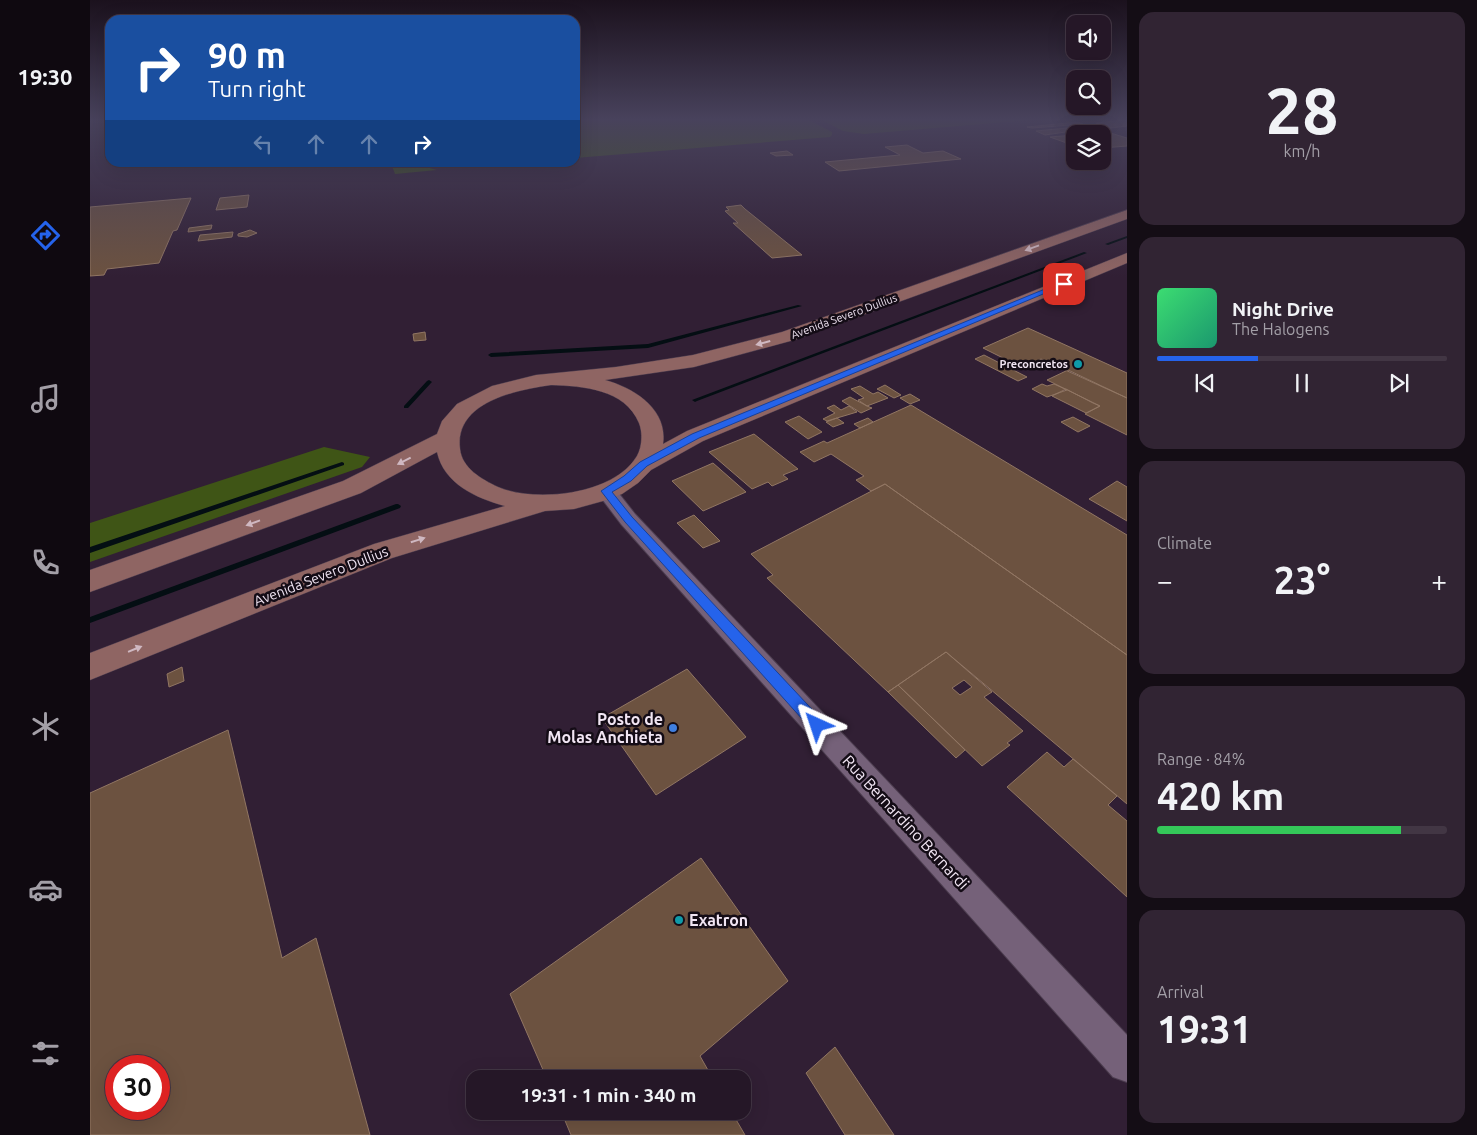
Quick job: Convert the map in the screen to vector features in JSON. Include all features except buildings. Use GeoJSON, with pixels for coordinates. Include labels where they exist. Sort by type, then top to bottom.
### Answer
{"type":"FeatureCollection","features":[{"type":"Feature","properties":{"kind":"main road","name":"Avenida Severo Dullius"},"geometry":{"type":"LineString","coordinates":[[551,379],[616,373],[694,361],[788,336],[1127,214]]}},
{"type":"Feature","properties":{"kind":"main road"},"geometry":{"type":"LineString","coordinates":[[1057,239],[1084,248]]}},
{"type":"Feature","properties":{"kind":"main road"},"geometry":{"type":"LineString","coordinates":[[446,438],[452,464],[464,478],[481,489],[513,499],[558,502],[583,498],[606,491],[628,478],[644,464],[696,436],[1116,258]]}},
{"type":"Feature","properties":{"kind":"main road"},"geometry":{"type":"LineString","coordinates":[[90,581],[352,487],[446,438],[456,418],[474,402],[496,390],[514,384],[551,379],[577,380],[600,384],[621,392],[638,404],[649,417],[654,433],[652,448],[644,464]]}},
{"type":"Feature","properties":{"kind":"main road","name":"Avenida Severo Dullius"},"geometry":{"type":"LineString","coordinates":[[90,667],[383,551],[480,521],[558,502]]}},
{"type":"Feature","properties":{"kind":"street","name":"Rua Bernardino Bernardi"},"geometry":{"type":"LineString","coordinates":[[606,491],[628,519],[1127,1063]]}},
{"type":"Feature","properties":{"kind":"green space"},"geometry":{"type":"Polygon","coordinates":[[[394,171],[427,171],[395,174],[394,171]]]}},
{"type":"Feature","properties":{"kind":"green space"},"geometry":{"type":"Polygon","coordinates":[[[324,447],[370,457],[362,467],[90,562],[90,523],[324,447]]]}},
{"type":"Feature","properties":{"kind":"waterway"},"geometry":{"type":"LineString","coordinates":[[1107,244],[1127,237]]}},
{"type":"Feature","properties":{"kind":"waterway"},"geometry":{"type":"LineString","coordinates":[[695,400],[1085,253]]}},
{"type":"Feature","properties":{"kind":"waterway"},"geometry":{"type":"LineString","coordinates":[[491,355],[648,346],[800,306]]}},
{"type":"Feature","properties":{"kind":"waterway"},"geometry":{"type":"LineString","coordinates":[[406,407],[429,382]]}},
{"type":"Feature","properties":{"kind":"waterway"},"geometry":{"type":"LineString","coordinates":[[90,550],[342,464]]}},
{"type":"Feature","properties":{"kind":"waterway"},"geometry":{"type":"LineString","coordinates":[[90,620],[398,506]]}},
{"type":"Feature","properties":{"kind":"place","name":"Preconcretos"},"geometry":{"type":"Point","coordinates":[1078,364]}},
{"type":"Feature","properties":{"kind":"place","name":"Posto de Molas Anchieta"},"geometry":{"type":"Point","coordinates":[673,728]}},
{"type":"Feature","properties":{"kind":"place","name":"Exatron"},"geometry":{"type":"Point","coordinates":[679,920]}},
{"type":"Feature","properties":{"kind":"route"},"geometry":{"type":"LineString","coordinates":[[817,725],[628,519],[606,491],[628,478],[644,464],[696,436],[1064,284]]}}]}
